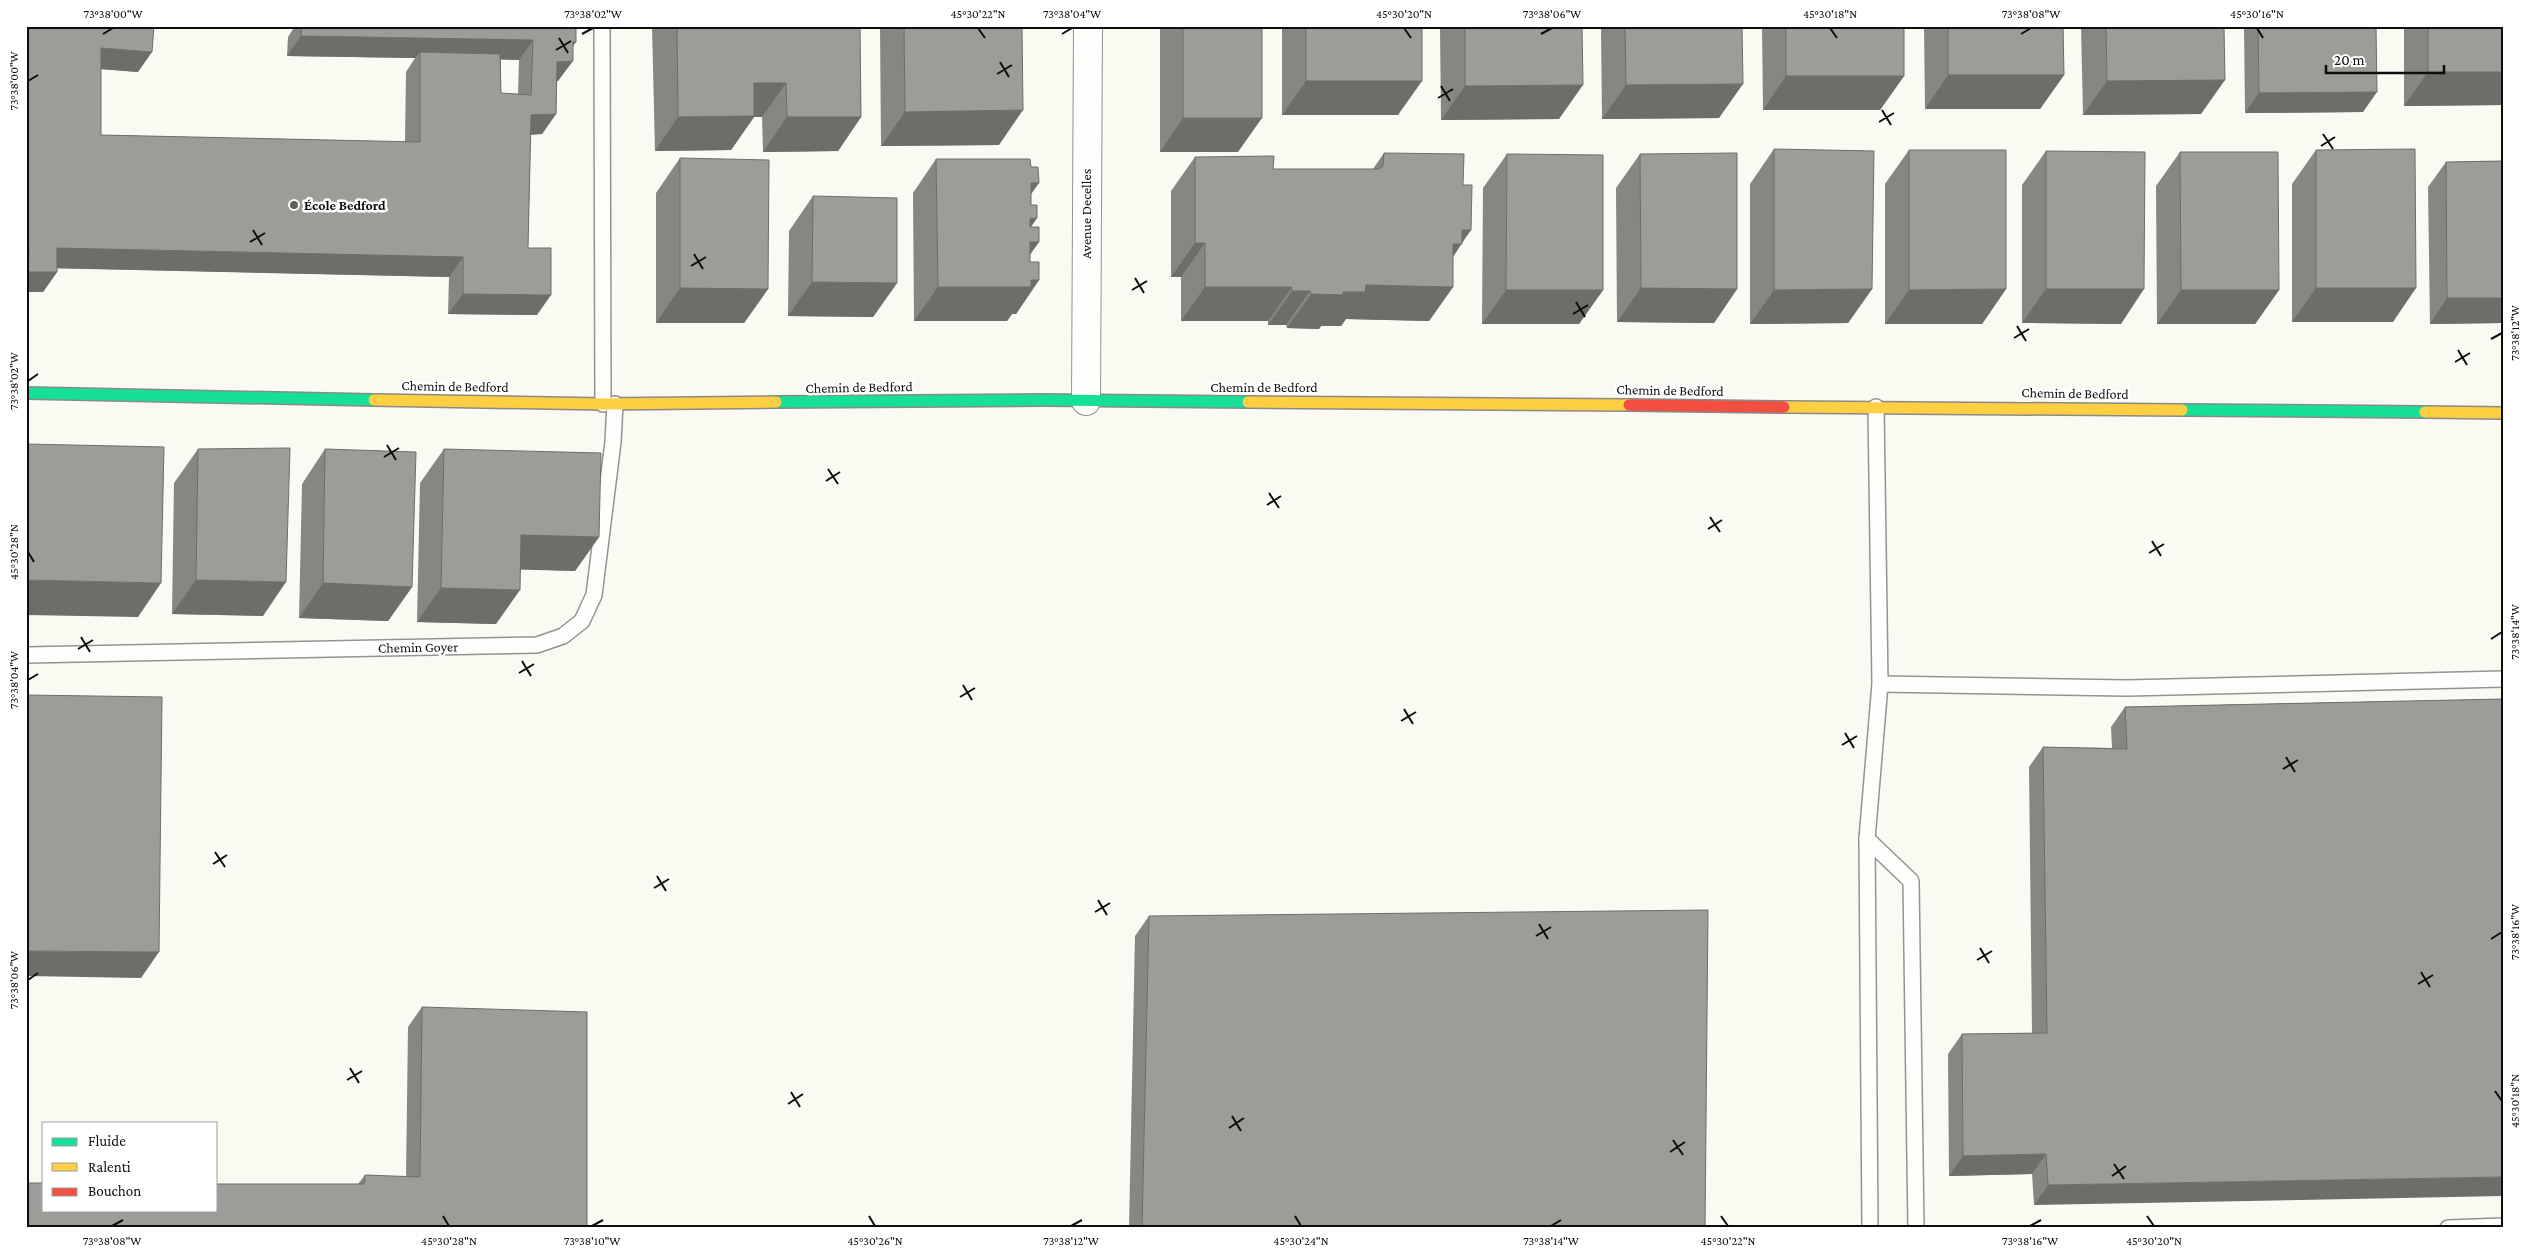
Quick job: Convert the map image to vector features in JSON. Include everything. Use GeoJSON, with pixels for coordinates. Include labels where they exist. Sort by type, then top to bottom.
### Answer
{"type":"FeatureCollection","features":[{"type":"Feature","properties":{"kind":"street","name":"Avenue Decelles"},"geometry":{"type":"LineString","coordinates":[[1086,402],[1088,26]]}},
{"type":"Feature","properties":{"kind":"street","name":"Chemin de Bedford"},"geometry":{"type":"LineString","coordinates":[[26,393],[609,404],[1086,402],[1876,406],[2503,412]]}},
{"type":"Feature","properties":{"kind":"lane","name":"Chemin Goyer"},"geometry":{"type":"LineString","coordinates":[[26,655],[537,645],[563,636],[582,620],[594,595],[613,442],[609,404],[602,26]]}},
{"type":"Feature","properties":{"kind":"lane"},"geometry":{"type":"LineString","coordinates":[[1870,1228],[1867,839],[1880,684],[1876,406]]}},
{"type":"Feature","properties":{"kind":"lane"},"geometry":{"type":"LineString","coordinates":[[1880,684],[2127,688],[2503,679]]}},
{"type":"Feature","properties":{"kind":"lane"},"geometry":{"type":"LineString","coordinates":[[1867,839],[1912,881],[1916,1228]]}},
{"type":"Feature","properties":{"kind":"lane"},"geometry":{"type":"LineString","coordinates":[[2448,1228],[2503,1226]]}},
{"type":"Feature","properties":{"kind":"building"},"geometry":{"type":"Polygon","coordinates":[[[26,26],[154,26],[152,52],[101,48],[101,135],[420,142],[420,52],[500,54],[501,93],[531,95],[533,40],[301,36],[302,26],[576,26],[576,42],[573,42],[573,61],[557,62],[556,114],[531,115],[528,248],[551,248],[551,295],[463,294],[463,257],[57,248],[57,272],[28,272],[29,247],[26,247],[26,26]]]}},
{"type":"Feature","properties":{"kind":"building"},"geometry":{"type":"Polygon","coordinates":[[[677,26],[860,26],[861,117],[787,117],[786,83],[754,83],[754,116],[678,117],[677,26]]]}},
{"type":"Feature","properties":{"kind":"building"},"geometry":{"type":"Polygon","coordinates":[[[904,26],[1022,26],[1023,110],[905,112],[904,26]]]}},
{"type":"Feature","properties":{"kind":"building"},"geometry":{"type":"Polygon","coordinates":[[[1183,26],[1262,26],[1262,118],[1183,118],[1183,26]]]}},
{"type":"Feature","properties":{"kind":"building"},"geometry":{"type":"Polygon","coordinates":[[[1306,26],[1422,26],[1422,81],[1306,81],[1306,26]]]}},
{"type":"Feature","properties":{"kind":"building"},"geometry":{"type":"Polygon","coordinates":[[[1465,26],[1582,26],[1583,85],[1465,86],[1465,26]]]}},
{"type":"Feature","properties":{"kind":"building"},"geometry":{"type":"Polygon","coordinates":[[[1625,26],[1742,26],[1743,84],[1626,85],[1625,26]]]}},
{"type":"Feature","properties":{"kind":"building"},"geometry":{"type":"Polygon","coordinates":[[[1786,26],[1904,26],[1904,76],[1786,76],[1786,26]]]}},
{"type":"Feature","properties":{"kind":"building"},"geometry":{"type":"Polygon","coordinates":[[[1948,26],[2063,26],[2064,75],[1948,75],[1948,26]]]}},
{"type":"Feature","properties":{"kind":"building"},"geometry":{"type":"Polygon","coordinates":[[[2106,26],[2224,26],[2225,80],[2107,81],[2106,26]]]}},
{"type":"Feature","properties":{"kind":"building"},"geometry":{"type":"Polygon","coordinates":[[[2258,26],[2376,26],[2377,92],[2259,93],[2258,26]]]}},
{"type":"Feature","properties":{"kind":"building"},"geometry":{"type":"Polygon","coordinates":[[[2428,26],[2503,26],[2503,72],[2428,72],[2428,26]]]}},
{"type":"Feature","properties":{"kind":"building"},"geometry":{"type":"Polygon","coordinates":[[[1774,149],[1874,151],[1872,289],[1774,290],[1774,149]]]}},
{"type":"Feature","properties":{"kind":"building"},"geometry":{"type":"Polygon","coordinates":[[[2415,149],[2416,288],[2316,288],[2316,150],[2415,149]]]}},
{"type":"Feature","properties":{"kind":"building"},"geometry":{"type":"Polygon","coordinates":[[[1909,150],[2006,150],[2006,289],[1909,290],[1909,150]]]}},
{"type":"Feature","properties":{"kind":"building"},"geometry":{"type":"Polygon","coordinates":[[[2046,151],[2145,152],[2144,289],[2046,289],[2046,151]]]}},
{"type":"Feature","properties":{"kind":"building"},"geometry":{"type":"Polygon","coordinates":[[[2180,152],[2278,152],[2279,290],[2181,290],[2180,152]]]}},
{"type":"Feature","properties":{"kind":"building"},"geometry":{"type":"Polygon","coordinates":[[[1384,153],[1464,154],[1463,185],[1472,185],[1471,230],[1462,230],[1462,244],[1453,244],[1453,287],[1366,285],[1365,292],[1343,292],[1343,295],[1311,294],[1310,291],[1292,291],[1292,287],[1205,287],[1205,243],[1195,243],[1195,157],[1274,156],[1273,169],[1379,169],[1383,166],[1384,153]]]}},
{"type":"Feature","properties":{"kind":"building"},"geometry":{"type":"Polygon","coordinates":[[[1737,153],[1737,289],[1641,288],[1640,154],[1737,153]]]}},
{"type":"Feature","properties":{"kind":"building"},"geometry":{"type":"Polygon","coordinates":[[[1507,154],[1603,155],[1603,290],[1506,290],[1507,154]]]}},
{"type":"Feature","properties":{"kind":"building"},"geometry":{"type":"Polygon","coordinates":[[[680,158],[769,160],[768,289],[680,288],[680,158]]]}},
{"type":"Feature","properties":{"kind":"building"},"geometry":{"type":"Polygon","coordinates":[[[936,159],[1030,159],[1031,167],[1038,167],[1039,183],[1031,183],[1031,205],[1037,205],[1037,218],[1030,219],[1030,227],[1039,227],[1039,242],[1030,242],[1030,262],[1039,262],[1039,280],[1031,280],[1031,287],[938,287],[936,159]]]}},
{"type":"Feature","properties":{"kind":"building"},"geometry":{"type":"Polygon","coordinates":[[[2503,161],[2503,298],[2447,298],[2446,162],[2503,161]]]}},
{"type":"Feature","properties":{"kind":"building"},"geometry":{"type":"Polygon","coordinates":[[[813,196],[897,198],[897,283],[812,282],[813,196]]]}},
{"type":"Feature","properties":{"kind":"building"},"geometry":{"type":"Polygon","coordinates":[[[26,444],[164,447],[161,583],[26,580],[26,444]]]}},
{"type":"Feature","properties":{"kind":"building"},"geometry":{"type":"Polygon","coordinates":[[[290,448],[286,582],[196,580],[198,449],[290,448]]]}},
{"type":"Feature","properties":{"kind":"building"},"geometry":{"type":"Polygon","coordinates":[[[325,449],[416,452],[412,587],[323,583],[325,449]]]}},
{"type":"Feature","properties":{"kind":"building"},"geometry":{"type":"Polygon","coordinates":[[[444,449],[601,453],[599,537],[521,535],[520,590],[441,588],[444,449]]]}},
{"type":"Feature","properties":{"kind":"building"},"geometry":{"type":"Polygon","coordinates":[[[26,695],[162,697],[159,952],[26,951],[26,695]]]}},
{"type":"Feature","properties":{"kind":"building"},"geometry":{"type":"Polygon","coordinates":[[[2503,699],[2503,1177],[2048,1185],[2046,1154],[1963,1156],[1962,1034],[2047,1033],[2043,747],[2127,749],[2125,707],[2503,699]]]}},
{"type":"Feature","properties":{"kind":"building"},"geometry":{"type":"Polygon","coordinates":[[[1708,910],[1705,1228],[1142,1228],[1149,916],[1708,910]]]}},
{"type":"Feature","properties":{"kind":"building"},"geometry":{"type":"Polygon","coordinates":[[[422,1007],[587,1012],[587,1228],[26,1228],[26,1183],[42,1183],[42,1212],[218,1212],[218,1184],[364,1184],[365,1175],[420,1177],[422,1007]]]}},
{"type":"Feature","properties":{"kind":"traffic: fast"},"geometry":{"type":"LineString","coordinates":[[26,393],[374,400]]}},
{"type":"Feature","properties":{"kind":"traffic: fast"},"geometry":{"type":"LineString","coordinates":[[776,402],[1043,400],[1248,402]]}},
{"type":"Feature","properties":{"kind":"traffic: fast"},"geometry":{"type":"LineString","coordinates":[[2182,410],[2425,412]]}},
{"type":"Feature","properties":{"kind":"traffic: slow"},"geometry":{"type":"LineString","coordinates":[[374,400],[603,404],[776,402]]}},
{"type":"Feature","properties":{"kind":"traffic: slow"},"geometry":{"type":"LineString","coordinates":[[1248,402],[1629,405]]}},
{"type":"Feature","properties":{"kind":"traffic: slow"},"geometry":{"type":"LineString","coordinates":[[1784,407],[2182,410]]}},
{"type":"Feature","properties":{"kind":"traffic: slow"},"geometry":{"type":"LineString","coordinates":[[2425,412],[2503,413]]}},
{"type":"Feature","properties":{"kind":"traffic: jam"},"geometry":{"type":"LineString","coordinates":[[1629,405],[1784,407]]}},
{"type":"Feature","properties":{"kind":"place","name":"École Bedford"},"geometry":{"type":"Point","coordinates":[294,205]}}]}
